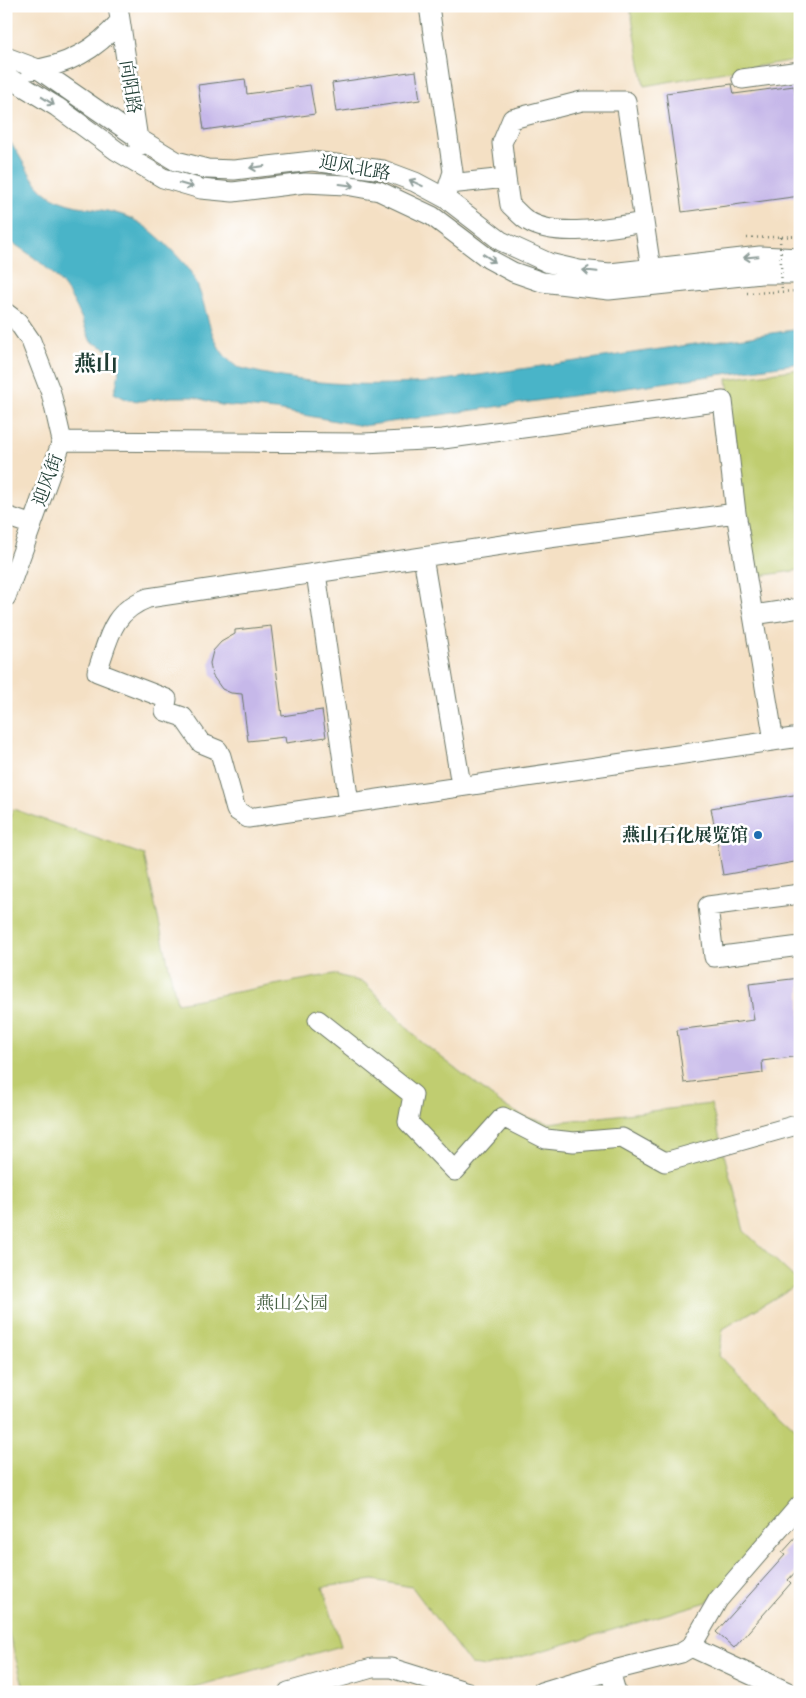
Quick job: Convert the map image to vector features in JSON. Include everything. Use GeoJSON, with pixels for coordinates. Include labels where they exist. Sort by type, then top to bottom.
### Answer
{"type":"FeatureCollection","features":[{"type":"Feature","properties":{"kind":"street"},"geometry":{"type":"LineString","coordinates":[[429,6],[453,172],[447,191],[432,216]]}},
{"type":"Feature","properties":{"kind":"street"},"geometry":{"type":"LineString","coordinates":[[6,57],[42,56],[79,43],[118,11]]}},
{"type":"Feature","properties":{"kind":"street"},"geometry":{"type":"LineString","coordinates":[[6,71],[49,68],[66,62],[107,37],[118,11]]}},
{"type":"Feature","properties":{"kind":"street","name":"向阳路"},"geometry":{"type":"LineString","coordinates":[[118,11],[143,167]]}},
{"type":"Feature","properties":{"kind":"street","name":"迎风北路"},"geometry":{"type":"LineString","coordinates":[[6,57],[38,69],[138,138],[176,161],[207,169],[234,170],[312,161],[348,164],[383,170],[447,191],[501,241],[549,263],[579,270],[610,273],[760,256],[800,258]]}},
{"type":"Feature","properties":{"kind":"street"},"geometry":{"type":"LineString","coordinates":[[742,79],[800,71]]}},
{"type":"Feature","properties":{"kind":"street","name":"迎风北路"},"geometry":{"type":"LineString","coordinates":[[6,76],[57,107],[143,167],[163,178],[201,189],[232,192],[305,183],[346,185],[379,191],[432,216],[490,259],[513,272],[542,282],[609,290],[761,274],[800,274]]}},
{"type":"Feature","properties":{"kind":"street"},"geometry":{"type":"LineString","coordinates":[[644,222],[597,229],[555,230],[528,221],[510,205],[502,143],[512,119],[582,100],[626,101],[651,269]]}},
{"type":"Feature","properties":{"kind":"street"},"geometry":{"type":"LineString","coordinates":[[447,191],[506,178]]}},
{"type":"Feature","properties":{"kind":"street","name":"迎风街"},"geometry":{"type":"LineString","coordinates":[[6,313],[18,322],[31,340],[51,393],[62,441],[6,597]]}},
{"type":"Feature","properties":{"kind":"street"},"geometry":{"type":"LineString","coordinates":[[62,441],[364,443],[444,439],[723,401],[736,513],[774,741]]}},
{"type":"Feature","properties":{"kind":"street"},"geometry":{"type":"LineString","coordinates":[[736,513],[148,598],[136,602],[122,612],[113,624],[97,672],[168,699],[164,711],[183,717],[201,743],[218,750],[236,810],[248,818],[800,737]]}},
{"type":"Feature","properties":{"kind":"street"},"geometry":{"type":"LineString","coordinates":[[6,516],[32,525]]}},
{"type":"Feature","properties":{"kind":"street"},"geometry":{"type":"LineString","coordinates":[[423,557],[461,786]]}},
{"type":"Feature","properties":{"kind":"street"},"geometry":{"type":"LineString","coordinates":[[316,573],[349,803]]}},
{"type":"Feature","properties":{"kind":"street"},"geometry":{"type":"LineString","coordinates":[[753,615],[800,608]]}},
{"type":"Feature","properties":{"kind":"street"},"geometry":{"type":"LineString","coordinates":[[800,894],[708,906],[714,957],[800,946]]}},
{"type":"Feature","properties":{"kind":"street"},"geometry":{"type":"LineString","coordinates":[[318,1020],[413,1095],[408,1122],[455,1171],[503,1117],[546,1139],[574,1142],[622,1138],[665,1162],[800,1124]]}},
{"type":"Feature","properties":{"kind":"street"},"geometry":{"type":"LineString","coordinates":[[541,1692],[610,1671],[681,1653],[691,1647],[718,1600],[800,1505]]}},
{"type":"Feature","properties":{"kind":"street"},"geometry":{"type":"LineString","coordinates":[[691,1647],[788,1692]]}},
{"type":"Feature","properties":{"kind":"street"},"geometry":{"type":"LineString","coordinates":[[288,1692],[372,1668],[392,1668],[468,1692]]}},
{"type":"Feature","properties":{"kind":"street"},"geometry":{"type":"LineString","coordinates":[[610,1671],[616,1692]]}},
{"type":"Feature","properties":{"kind":"path"},"geometry":{"type":"LineString","coordinates":[[747,238],[800,236]]}},
{"type":"Feature","properties":{"kind":"path"},"geometry":{"type":"LineString","coordinates":[[780,237],[782,292]]}},
{"type":"Feature","properties":{"kind":"path"},"geometry":{"type":"LineString","coordinates":[[747,293],[800,291]]}},
{"type":"Feature","properties":{"kind":"green space"},"geometry":{"type":"Polygon","coordinates":[[[630,6],[800,6],[800,59],[644,86],[630,6]]]}},
{"type":"Feature","properties":{"kind":"green space"},"geometry":{"type":"Polygon","coordinates":[[[800,369],[800,570],[752,577],[727,379],[800,369]]]}},
{"type":"Feature","properties":{"kind":"green space","name":"燕山公园"},"geometry":{"type":"Polygon","coordinates":[[[13,809],[144,855],[177,1003],[334,974],[365,983],[419,1040],[504,1106],[525,1117],[549,1123],[711,1104],[744,1231],[800,1283],[723,1329],[719,1356],[800,1432],[800,1493],[707,1602],[487,1667],[471,1665],[412,1587],[373,1580],[323,1587],[341,1646],[176,1692],[25,1692],[6,1623],[6,828],[13,809]]]}},
{"type":"Feature","properties":{"kind":"water"},"geometry":{"type":"Polygon","coordinates":[[[6,137],[38,185],[52,197],[68,204],[128,217],[154,233],[182,261],[191,273],[198,287],[217,344],[225,356],[237,367],[286,378],[333,383],[430,382],[800,329],[800,363],[363,426],[276,410],[221,405],[194,397],[172,397],[141,401],[128,400],[114,393],[119,367],[117,361],[109,351],[91,342],[78,309],[66,290],[43,265],[6,239],[6,137]]]}},
{"type":"Feature","properties":{"kind":"building"},"geometry":{"type":"Polygon","coordinates":[[[416,71],[420,100],[336,112],[332,83],[416,71]]]}},
{"type":"Feature","properties":{"kind":"building"},"geometry":{"type":"Polygon","coordinates":[[[245,79],[247,94],[310,85],[315,114],[204,130],[198,85],[245,79]]]}},
{"type":"Feature","properties":{"kind":"building"},"geometry":{"type":"Polygon","coordinates":[[[732,84],[734,94],[794,86],[800,124],[800,196],[682,212],[666,93],[732,84]]]}},
{"type":"Feature","properties":{"kind":"building"},"geometry":{"type":"Polygon","coordinates":[[[271,626],[282,716],[322,710],[326,737],[286,743],[285,737],[248,741],[242,694],[231,693],[222,689],[212,675],[210,663],[213,651],[221,642],[235,634],[235,630],[271,626]]]}},
{"type":"Feature","properties":{"kind":"building","name":"燕山石化展览馆"},"geometry":{"type":"Polygon","coordinates":[[[800,794],[800,861],[723,875],[711,808],[800,794]]]}},
{"type":"Feature","properties":{"kind":"building"},"geometry":{"type":"Polygon","coordinates":[[[800,978],[800,1056],[762,1061],[763,1073],[684,1083],[677,1030],[754,1020],[749,984],[800,978]]]}},
{"type":"Feature","properties":{"kind":"building"},"geometry":{"type":"Polygon","coordinates":[[[800,1533],[800,1567],[788,1580],[791,1583],[734,1648],[716,1632],[785,1555],[782,1553],[800,1533]]]}},
{"type":"Feature","properties":{"kind":"place","name":"燕山石化展览馆"},"geometry":{"type":"Point","coordinates":[758,835]}},
{"type":"Feature","properties":{"kind":"district","name":"燕山"},"geometry":{"type":"Point","coordinates":[96,364]}}]}
